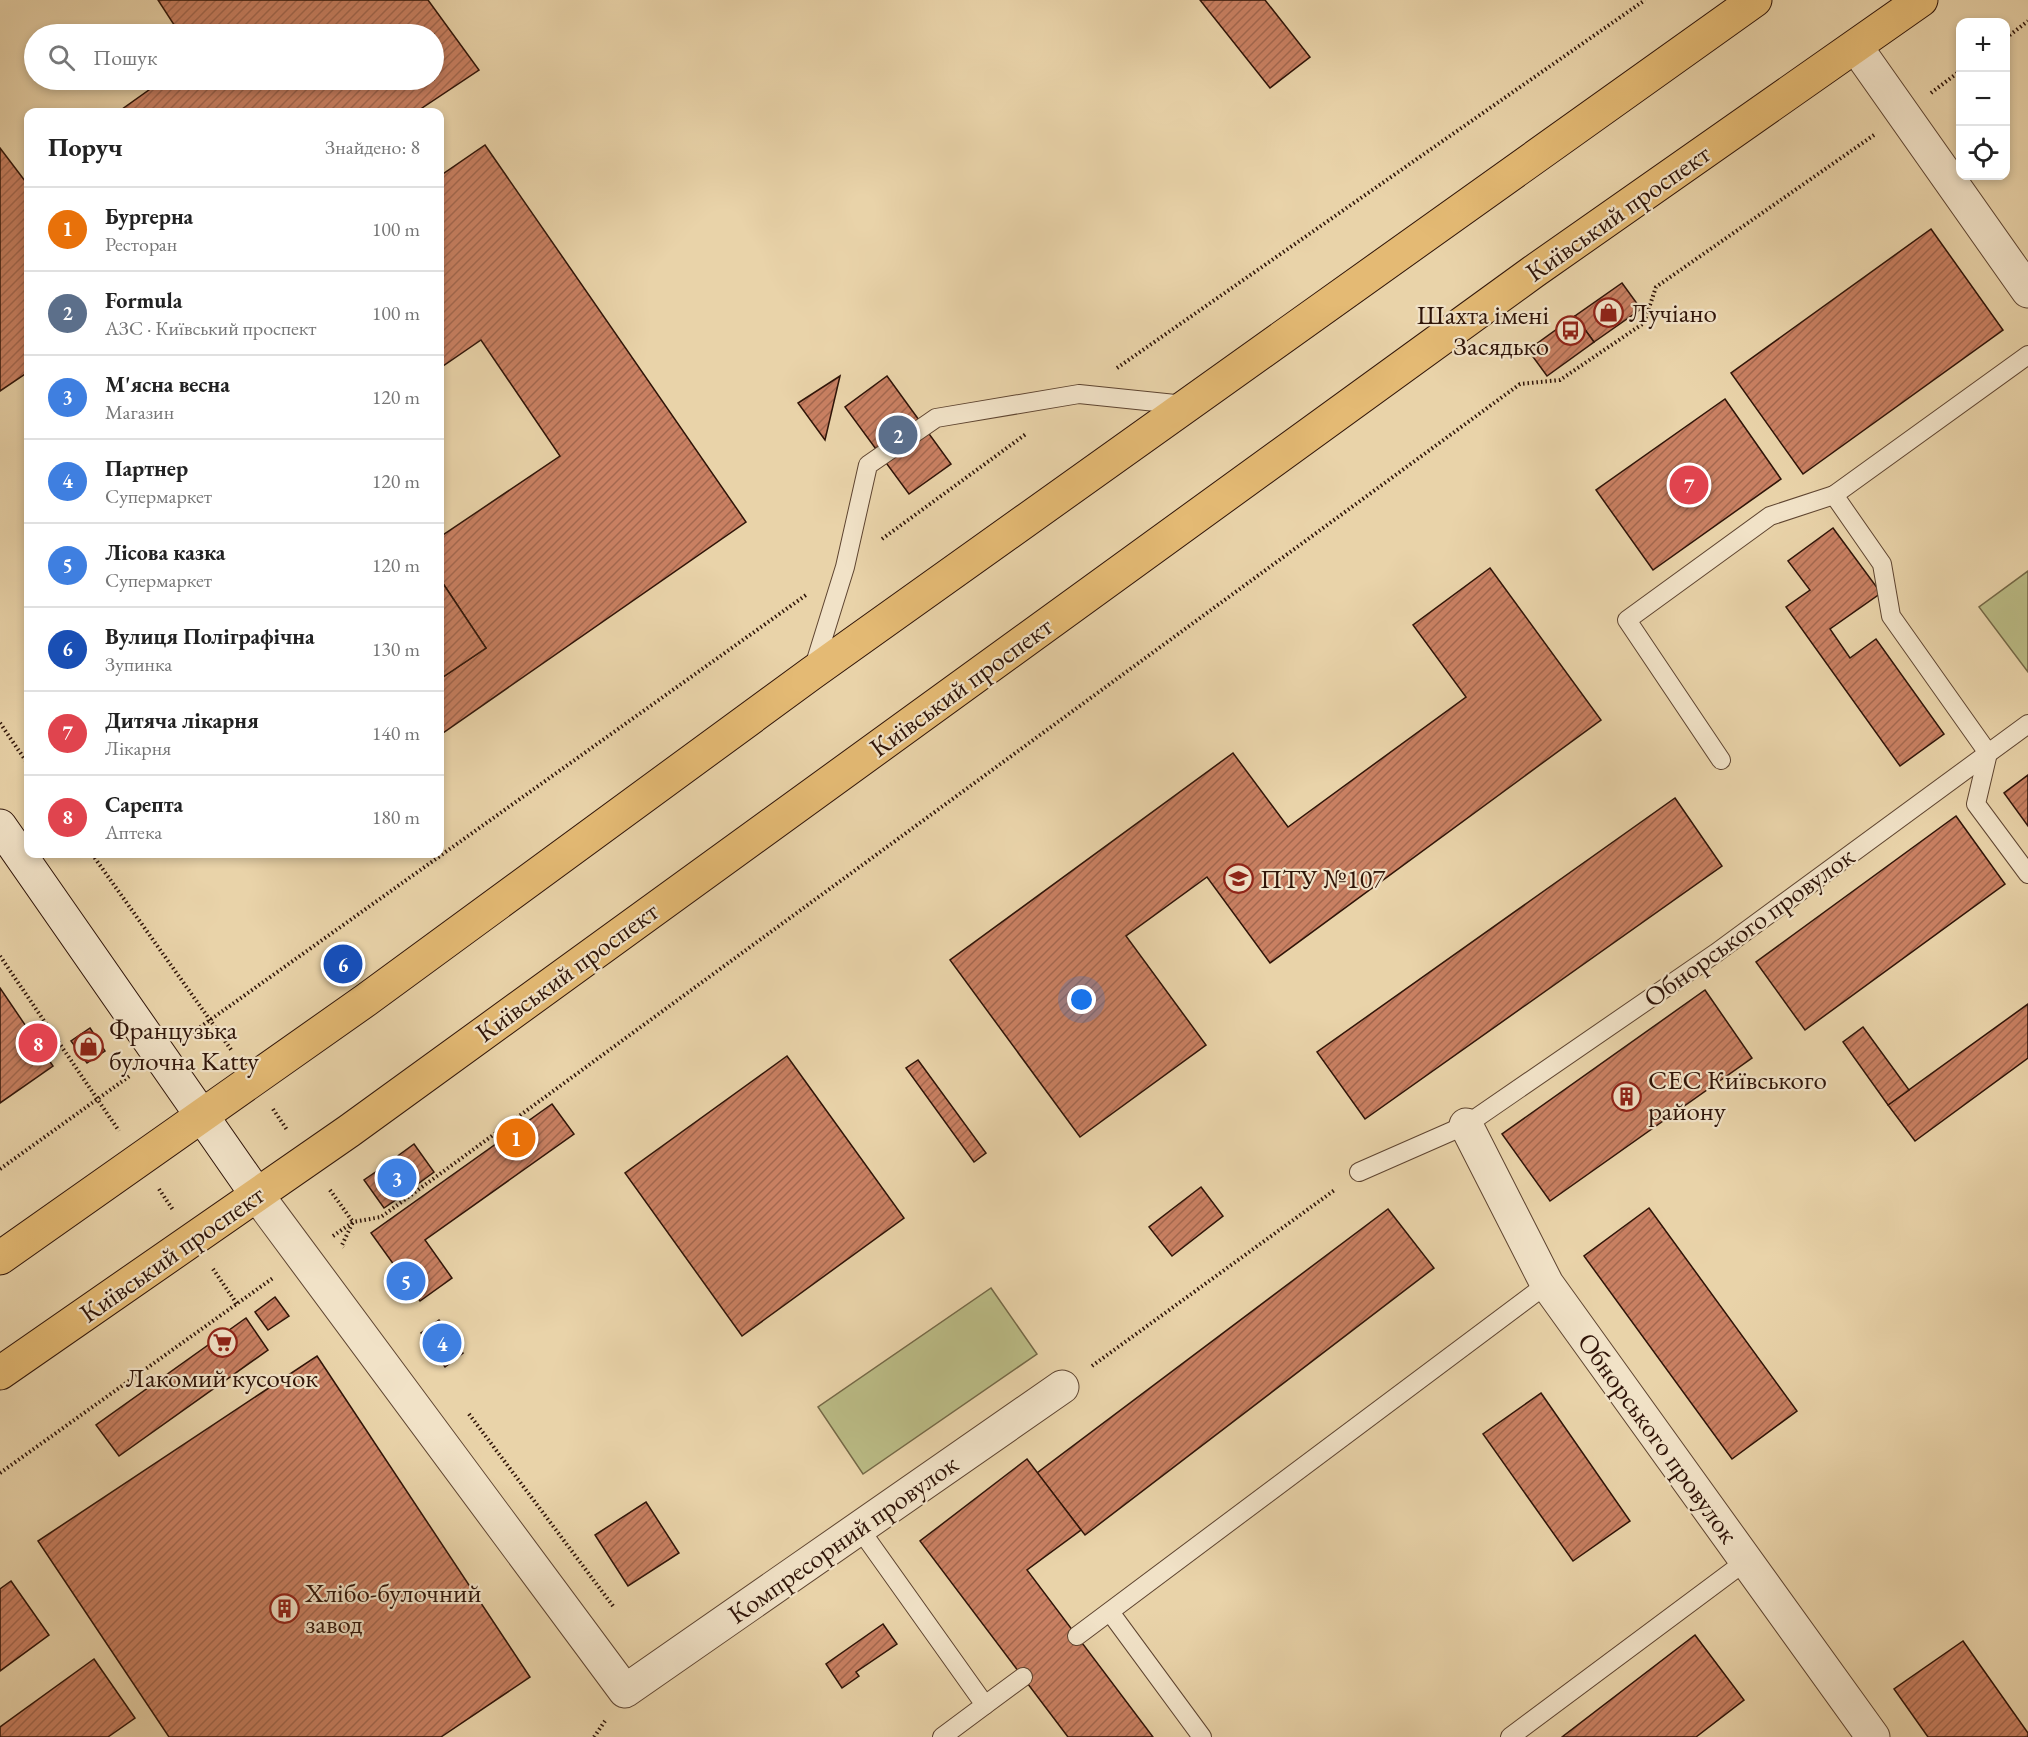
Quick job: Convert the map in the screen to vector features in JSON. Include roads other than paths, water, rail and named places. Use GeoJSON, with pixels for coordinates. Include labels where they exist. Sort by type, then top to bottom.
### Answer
{"type":"FeatureCollection","features":[{"type":"Feature","properties":{"kind":"main road"},"geometry":{"type":"LineString","coordinates":[[0,1258],[366,1000],[812,673],[1755,0]]}},
{"type":"Feature","properties":{"kind":"main road","name":"Київський проспект"},"geometry":{"type":"LineString","coordinates":[[0,1374],[308,1160],[1533,272],[1922,0]]}},
{"type":"Feature","properties":{"kind":"street"},"geometry":{"type":"LineString","coordinates":[[1856,47],[2028,291]]}},
{"type":"Feature","properties":{"kind":"street"},"geometry":{"type":"LineString","coordinates":[[1,830],[257,1195]]}},
{"type":"Feature","properties":{"kind":"street","name":"Обнорського провулок"},"geometry":{"type":"LineString","coordinates":[[1466,1125],[1547,1284],[1746,1561],[1863,1733]]}},
{"type":"Feature","properties":{"kind":"street","name":"Компресорний провулок"},"geometry":{"type":"LineString","coordinates":[[257,1195],[625,1691],[1062,1387]]}},
{"type":"Feature","properties":{"kind":"lane"},"geometry":{"type":"LineString","coordinates":[[1721,760],[1627,620],[1770,516],[1834,495],[2028,355]]}},
{"type":"Feature","properties":{"kind":"lane"},"geometry":{"type":"LineString","coordinates":[[812,673],[845,567],[868,465],[936,418],[1078,394],[1187,405]]}},
{"type":"Feature","properties":{"kind":"lane"},"geometry":{"type":"LineString","coordinates":[[1834,495],[1882,564],[1891,616],[1988,753],[1976,804],[2028,874]]}},
{"type":"Feature","properties":{"kind":"lane","name":"Обнорського провулок"},"geometry":{"type":"LineString","coordinates":[[1359,1172],[1466,1125],[1716,953],[2028,724]]}},
{"type":"Feature","properties":{"kind":"lane"},"geometry":{"type":"LineString","coordinates":[[1077,1636],[1547,1284]]}},
{"type":"Feature","properties":{"kind":"lane"},"geometry":{"type":"LineString","coordinates":[[859,1528],[985,1705]]}},
{"type":"Feature","properties":{"kind":"lane"},"geometry":{"type":"LineString","coordinates":[[1510,1737],[1746,1561]]}},
{"type":"Feature","properties":{"kind":"lane"},"geometry":{"type":"LineString","coordinates":[[1110,1612],[1202,1737]]}},
{"type":"Feature","properties":{"kind":"lane"},"geometry":{"type":"LineString","coordinates":[[942,1737],[1023,1677]]}},
{"type":"Feature","properties":{"kind":"place","name":"Лучіано"},"geometry":{"type":"Point","coordinates":[1608,313]}},
{"type":"Feature","properties":{"kind":"place","name":"Шахта імені Засядько"},"geometry":{"type":"Point","coordinates":[1570,331]}},
{"type":"Feature","properties":{"kind":"place","name":"Formula"},"geometry":{"type":"Point","coordinates":[898,435]}},
{"type":"Feature","properties":{"kind":"place","name":"Дитяча лікарня"},"geometry":{"type":"Point","coordinates":[1689,485]}},
{"type":"Feature","properties":{"kind":"place","name":"ПТУ №107"},"geometry":{"type":"Point","coordinates":[1239,879]}},
{"type":"Feature","properties":{"kind":"place","name":"Вулиця Поліграфічна"},"geometry":{"type":"Point","coordinates":[343,964]}},
{"type":"Feature","properties":{"kind":"place","name":"Сарепта"},"geometry":{"type":"Point","coordinates":[38,1043]}},
{"type":"Feature","properties":{"kind":"place","name":"Французька булочна Katty"},"geometry":{"type":"Point","coordinates":[88,1046]}},
{"type":"Feature","properties":{"kind":"place","name":"СЕС Київського району"},"geometry":{"type":"Point","coordinates":[1627,1096]}},
{"type":"Feature","properties":{"kind":"place","name":"Бургерна"},"geometry":{"type":"Point","coordinates":[516,1138]}},
{"type":"Feature","properties":{"kind":"place","name":"М'ясна весна"},"geometry":{"type":"Point","coordinates":[397,1178]}},
{"type":"Feature","properties":{"kind":"place","name":"Лісова казка"},"geometry":{"type":"Point","coordinates":[406,1281]}},
{"type":"Feature","properties":{"kind":"place","name":"Лакомий кусочок"},"geometry":{"type":"Point","coordinates":[222,1343]}},
{"type":"Feature","properties":{"kind":"place","name":"Партнер"},"geometry":{"type":"Point","coordinates":[442,1343]}},
{"type":"Feature","properties":{"kind":"place","name":"Хлібо-булочний завод"},"geometry":{"type":"Point","coordinates":[284,1609]}}]}
